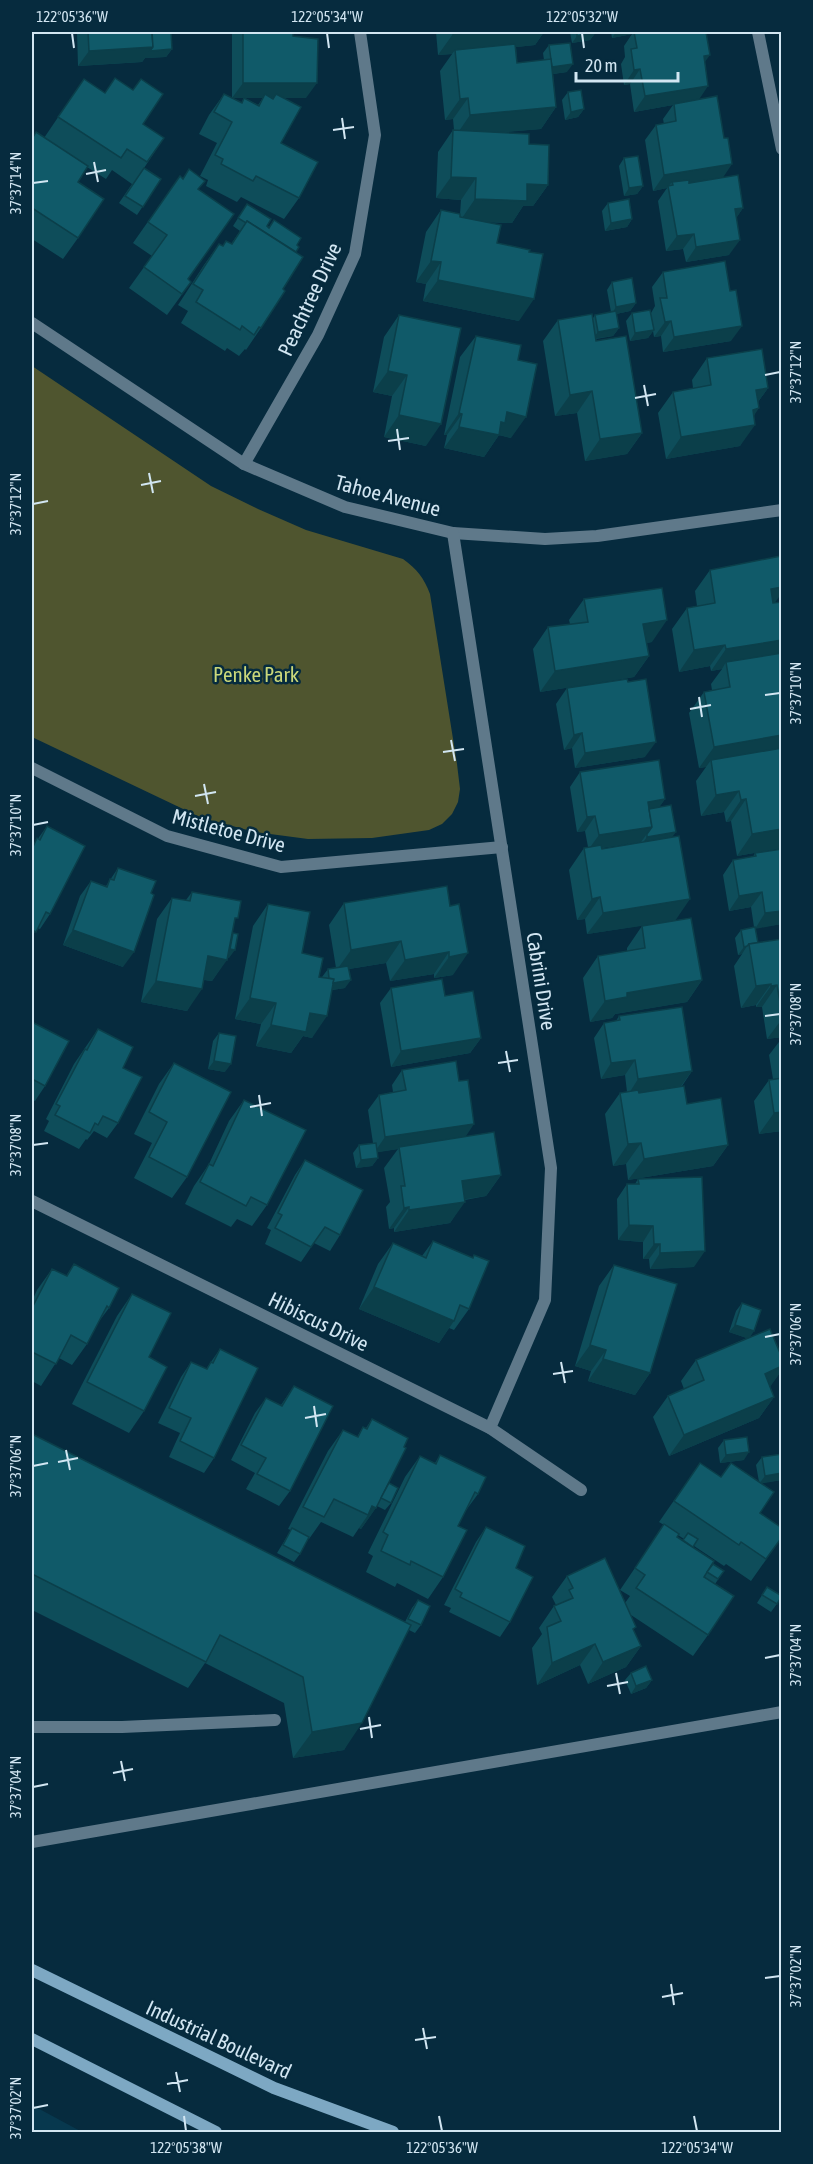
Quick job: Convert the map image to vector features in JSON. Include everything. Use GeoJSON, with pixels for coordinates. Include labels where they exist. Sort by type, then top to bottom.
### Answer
{"type":"FeatureCollection","features":[{"type":"Feature","properties":{"kind":"main road","name":"Industrial Boulevard"},"geometry":{"type":"LineString","coordinates":[[32,1970],[274,2088],[393,2133]]}},
{"type":"Feature","properties":{"kind":"main road"},"geometry":{"type":"LineString","coordinates":[[32,2039],[216,2133]]}},
{"type":"Feature","properties":{"kind":"street","name":"Peachtree Drive"},"geometry":{"type":"LineString","coordinates":[[244,464],[318,335],[355,254],[375,135],[360,32]]}},
{"type":"Feature","properties":{"kind":"street"},"geometry":{"type":"LineString","coordinates":[[758,32],[782,149]]}},
{"type":"Feature","properties":{"kind":"street","name":"Tahoe Avenue"},"geometry":{"type":"LineString","coordinates":[[32,323],[244,464],[345,507],[453,532],[545,539],[597,536],[782,510]]}},
{"type":"Feature","properties":{"kind":"street","name":"Cabrini Drive"},"geometry":{"type":"LineString","coordinates":[[453,532],[551,1168],[545,1300],[490,1428]]}},
{"type":"Feature","properties":{"kind":"street","name":"Mistletoe Drive"},"geometry":{"type":"LineString","coordinates":[[32,768],[167,836],[281,867],[502,847]]}},
{"type":"Feature","properties":{"kind":"street","name":"Hibiscus Drive"},"geometry":{"type":"LineString","coordinates":[[32,1201],[490,1428],[581,1490]]}},
{"type":"Feature","properties":{"kind":"street"},"geometry":{"type":"LineString","coordinates":[[32,1842],[782,1712]]}},
{"type":"Feature","properties":{"kind":"street"},"geometry":{"type":"LineString","coordinates":[[32,1727],[122,1727],[275,1720]]}},
{"type":"Feature","properties":{"kind":"shaded area"},"geometry":{"type":"Polygon","coordinates":[[[32,2105],[82,2132],[32,2132],[32,2105]]]}},
{"type":"Feature","properties":{"kind":"green space","name":"Penke Park"},"geometry":{"type":"Polygon","coordinates":[[[32,366],[211,486],[306,530],[403,559],[416,570],[430,594],[460,789],[458,802],[452,814],[442,824],[429,830],[372,838],[308,839],[255,832],[202,818],[32,737],[32,366]]]}},
{"type":"Feature","properties":{"kind":"building"},"geometry":{"type":"Polygon","coordinates":[[[88,32],[152,32],[153,47],[89,51],[88,32]]]}},
{"type":"Feature","properties":{"kind":"building"},"geometry":{"type":"Polygon","coordinates":[[[152,32],[171,32],[172,49],[150,51],[153,47],[152,32]]]}},
{"type":"Feature","properties":{"kind":"building"},"geometry":{"type":"Polygon","coordinates":[[[243,32],[293,32],[293,36],[318,39],[317,83],[243,83],[243,32]]]}},
{"type":"Feature","properties":{"kind":"building"},"geometry":{"type":"Polygon","coordinates":[[[453,32],[477,32],[453,34],[453,32]]]}},
{"type":"Feature","properties":{"kind":"building"},"geometry":{"type":"Polygon","coordinates":[[[577,32],[596,32],[577,36],[577,32]]]}},
{"type":"Feature","properties":{"kind":"building"},"geometry":{"type":"Polygon","coordinates":[[[634,32],[706,32],[710,55],[704,56],[708,86],[645,96],[640,69],[634,70],[631,49],[637,48],[634,32]]]}},
{"type":"Feature","properties":{"kind":"building"},"geometry":{"type":"Polygon","coordinates":[[[570,43],[573,64],[552,67],[549,45],[570,43]]]}},
{"type":"Feature","properties":{"kind":"building"},"geometry":{"type":"Polygon","coordinates":[[[515,44],[517,63],[551,59],[556,107],[470,115],[468,98],[460,99],[455,50],[515,44]]]}},
{"type":"Feature","properties":{"kind":"building"},"geometry":{"type":"Polygon","coordinates":[[[115,78],[133,90],[141,79],[163,94],[143,124],[164,138],[147,162],[127,149],[121,158],[58,117],[84,79],[105,93],[115,78]]]}},
{"type":"Feature","properties":{"kind":"building"},"geometry":{"type":"Polygon","coordinates":[[[581,90],[584,109],[571,112],[568,92],[581,90]]]}},
{"type":"Feature","properties":{"kind":"building"},"geometry":{"type":"Polygon","coordinates":[[[224,94],[242,103],[244,98],[259,106],[265,94],[273,99],[276,94],[301,107],[281,143],[318,162],[299,198],[256,176],[253,181],[221,164],[223,159],[215,155],[232,122],[214,112],[224,94]]]}},
{"type":"Feature","properties":{"kind":"building"},"geometry":{"type":"Polygon","coordinates":[[[717,96],[724,138],[728,138],[732,164],[664,175],[656,125],[676,121],[674,104],[717,96]]]}},
{"type":"Feature","properties":{"kind":"building"},"geometry":{"type":"Polygon","coordinates":[[[453,130],[529,134],[529,144],[549,145],[548,185],[527,184],[527,201],[475,199],[476,178],[451,177],[453,130]]]}},
{"type":"Feature","properties":{"kind":"building"},"geometry":{"type":"Polygon","coordinates":[[[36,132],[88,166],[78,182],[104,199],[78,238],[32,208],[32,139],[36,132]]]}},
{"type":"Feature","properties":{"kind":"building"},"geometry":{"type":"Polygon","coordinates":[[[638,156],[643,186],[629,188],[624,158],[638,156]]]}},
{"type":"Feature","properties":{"kind":"building"},"geometry":{"type":"Polygon","coordinates":[[[144,168],[161,179],[143,207],[125,196],[144,168]]]}},
{"type":"Feature","properties":{"kind":"building"},"geometry":{"type":"Polygon","coordinates":[[[189,169],[205,181],[198,189],[234,214],[188,279],[191,282],[182,294],[144,267],[167,235],[148,222],[180,176],[183,179],[189,169]]]}},
{"type":"Feature","properties":{"kind":"building"},"geometry":{"type":"Polygon","coordinates":[[[738,175],[743,208],[735,209],[740,240],[696,247],[694,234],[677,236],[668,186],[673,185],[672,182],[689,180],[689,183],[738,175]]]}},
{"type":"Feature","properties":{"kind":"building"},"geometry":{"type":"Polygon","coordinates":[[[629,199],[632,219],[611,223],[608,203],[629,199]]]}},
{"type":"Feature","properties":{"kind":"building"},"geometry":{"type":"Polygon","coordinates":[[[247,204],[271,219],[267,226],[269,228],[274,220],[301,238],[296,252],[247,221],[246,223],[238,218],[247,204]]]}},
{"type":"Feature","properties":{"kind":"building"},"geometry":{"type":"Polygon","coordinates":[[[441,210],[460,214],[460,217],[501,225],[497,243],[543,254],[534,299],[438,280],[441,262],[431,261],[441,210]]]}},
{"type":"Feature","properties":{"kind":"building"},"geometry":{"type":"Polygon","coordinates":[[[247,221],[303,257],[283,289],[285,291],[254,335],[242,326],[240,330],[196,302],[203,290],[193,284],[219,244],[223,246],[226,241],[232,244],[247,221]]]}},
{"type":"Feature","properties":{"kind":"building"},"geometry":{"type":"Polygon","coordinates":[[[725,261],[730,291],[736,290],[742,326],[674,337],[671,321],[665,322],[660,298],[667,298],[663,272],[725,261]]]}},
{"type":"Feature","properties":{"kind":"building"},"geometry":{"type":"Polygon","coordinates":[[[632,278],[636,303],[616,307],[612,282],[632,278]]]}},
{"type":"Feature","properties":{"kind":"building"},"geometry":{"type":"Polygon","coordinates":[[[650,310],[654,330],[635,333],[632,313],[650,310]]]}},
{"type":"Feature","properties":{"kind":"building"},"geometry":{"type":"Polygon","coordinates":[[[616,311],[619,328],[598,332],[595,315],[616,311]]]}},
{"type":"Feature","properties":{"kind":"building"},"geometry":{"type":"Polygon","coordinates":[[[592,314],[596,341],[626,336],[642,433],[600,439],[592,391],[570,395],[558,320],[592,314]]]}},
{"type":"Feature","properties":{"kind":"building"},"geometry":{"type":"Polygon","coordinates":[[[399,315],[461,328],[441,424],[399,415],[407,375],[388,371],[399,315]]]}},
{"type":"Feature","properties":{"kind":"building"},"geometry":{"type":"Polygon","coordinates":[[[476,336],[521,345],[518,360],[537,364],[526,417],[507,412],[505,423],[501,422],[499,435],[459,427],[462,414],[459,413],[476,336]]]}},
{"type":"Feature","properties":{"kind":"building"},"geometry":{"type":"Polygon","coordinates":[[[762,349],[768,388],[756,390],[759,408],[753,410],[755,425],[681,437],[673,392],[711,385],[707,358],[762,349]]]}},
{"type":"Feature","properties":{"kind":"building"},"geometry":{"type":"Polygon","coordinates":[[[781,556],[782,587],[771,589],[773,603],[782,602],[782,640],[726,649],[725,645],[694,650],[687,608],[715,603],[710,570],[781,556]]]}},
{"type":"Feature","properties":{"kind":"building"},"geometry":{"type":"Polygon","coordinates":[[[662,588],[667,620],[643,624],[649,656],[555,671],[548,627],[588,622],[584,599],[662,588]]]}},
{"type":"Feature","properties":{"kind":"building"},"geometry":{"type":"Polygon","coordinates":[[[782,653],[782,735],[714,747],[704,692],[730,687],[726,662],[782,653]]]}},
{"type":"Feature","properties":{"kind":"building"},"geometry":{"type":"Polygon","coordinates":[[[627,679],[628,682],[646,679],[656,742],[585,753],[582,733],[574,735],[567,688],[627,679]]]}},
{"type":"Feature","properties":{"kind":"building"},"geometry":{"type":"Polygon","coordinates":[[[782,748],[782,829],[752,834],[746,799],[741,800],[739,791],[716,795],[711,760],[782,748]]]}},
{"type":"Feature","properties":{"kind":"building"},"geometry":{"type":"Polygon","coordinates":[[[659,760],[665,799],[648,802],[652,827],[599,835],[595,816],[587,817],[580,772],[659,760]]]}},
{"type":"Feature","properties":{"kind":"building"},"geometry":{"type":"Polygon","coordinates":[[[671,805],[676,832],[647,837],[652,827],[649,809],[671,805]]]}},
{"type":"Feature","properties":{"kind":"building"},"geometry":{"type":"Polygon","coordinates":[[[47,826],[85,846],[50,914],[46,912],[36,932],[32,930],[32,849],[37,838],[40,840],[47,826]]]}},
{"type":"Feature","properties":{"kind":"building"},"geometry":{"type":"Polygon","coordinates":[[[679,836],[690,899],[603,913],[600,897],[592,899],[584,848],[601,845],[602,849],[679,836]]]}},
{"type":"Feature","properties":{"kind":"building"},"geometry":{"type":"Polygon","coordinates":[[[782,849],[782,911],[765,913],[762,892],[739,896],[733,860],[756,856],[755,853],[782,849]]]}},
{"type":"Feature","properties":{"kind":"building"},"geometry":{"type":"Polygon","coordinates":[[[118,868],[156,881],[151,893],[154,895],[134,952],[73,930],[91,881],[107,887],[110,879],[114,880],[118,868]]]}},
{"type":"Feature","properties":{"kind":"building"},"geometry":{"type":"Polygon","coordinates":[[[447,886],[450,906],[459,904],[468,953],[449,957],[449,952],[405,960],[401,941],[351,950],[344,903],[447,886]]]}},
{"type":"Feature","properties":{"kind":"building"},"geometry":{"type":"Polygon","coordinates":[[[192,892],[241,901],[238,918],[235,918],[227,960],[208,956],[202,989],[156,981],[172,898],[190,901],[192,892]]]}},
{"type":"Feature","properties":{"kind":"building"},"geometry":{"type":"Polygon","coordinates":[[[268,904],[310,912],[302,953],[323,958],[319,977],[334,979],[327,1016],[310,1013],[306,1032],[271,1025],[276,1003],[250,998],[268,904]]]}},
{"type":"Feature","properties":{"kind":"building"},"geometry":{"type":"Polygon","coordinates":[[[691,918],[702,980],[627,993],[627,997],[605,1001],[598,956],[645,948],[642,926],[691,918]]]}},
{"type":"Feature","properties":{"kind":"building"},"geometry":{"type":"Polygon","coordinates":[[[755,927],[758,943],[744,947],[741,930],[755,927]]]}},
{"type":"Feature","properties":{"kind":"building"},"geometry":{"type":"Polygon","coordinates":[[[233,933],[238,934],[235,950],[230,949],[233,933]]]}},
{"type":"Feature","properties":{"kind":"building"},"geometry":{"type":"Polygon","coordinates":[[[782,939],[782,1014],[777,985],[756,986],[749,944],[782,939]]]}},
{"type":"Feature","properties":{"kind":"building"},"geometry":{"type":"Polygon","coordinates":[[[348,966],[351,980],[333,983],[334,979],[329,978],[328,969],[348,966]]]}},
{"type":"Feature","properties":{"kind":"building"},"geometry":{"type":"Polygon","coordinates":[[[442,979],[445,996],[473,991],[481,1038],[401,1051],[391,988],[442,979]]]}},
{"type":"Feature","properties":{"kind":"building"},"geometry":{"type":"Polygon","coordinates":[[[682,1007],[692,1071],[638,1079],[635,1060],[611,1063],[604,1023],[620,1020],[619,1016],[682,1007]]]}},
{"type":"Feature","properties":{"kind":"building"},"geometry":{"type":"Polygon","coordinates":[[[32,1022],[69,1041],[45,1086],[32,1079],[32,1022]]]}},
{"type":"Feature","properties":{"kind":"building"},"geometry":{"type":"Polygon","coordinates":[[[98,1029],[133,1047],[123,1068],[142,1077],[118,1123],[103,1116],[98,1125],[95,1123],[90,1133],[55,1115],[60,1106],[56,1104],[98,1029]]]}},
{"type":"Feature","properties":{"kind":"building"},"geometry":{"type":"Polygon","coordinates":[[[219,1033],[236,1036],[231,1064],[214,1061],[219,1033]]]}},
{"type":"Feature","properties":{"kind":"building"},"geometry":{"type":"Polygon","coordinates":[[[456,1061],[459,1081],[468,1080],[474,1124],[385,1137],[379,1095],[406,1090],[402,1070],[456,1061]]]}},
{"type":"Feature","properties":{"kind":"building"},"geometry":{"type":"Polygon","coordinates":[[[174,1063],[231,1092],[187,1177],[149,1157],[167,1122],[149,1112],[174,1063]]]}},
{"type":"Feature","properties":{"kind":"building"},"geometry":{"type":"Polygon","coordinates":[[[782,1078],[782,1112],[774,1113],[769,1080],[782,1078]]]}},
{"type":"Feature","properties":{"kind":"building"},"geometry":{"type":"Polygon","coordinates":[[[684,1086],[687,1104],[721,1098],[728,1145],[644,1159],[641,1143],[628,1144],[620,1093],[638,1090],[639,1093],[684,1086]]]}},
{"type":"Feature","properties":{"kind":"building"},"geometry":{"type":"Polygon","coordinates":[[[244,1100],[306,1130],[267,1205],[251,1197],[246,1206],[200,1182],[209,1164],[213,1166],[244,1100]]]}},
{"type":"Feature","properties":{"kind":"building"},"geometry":{"type":"Polygon","coordinates":[[[494,1132],[501,1175],[462,1181],[465,1202],[409,1210],[409,1207],[404,1208],[401,1186],[405,1186],[399,1147],[494,1132]]]}},
{"type":"Feature","properties":{"kind":"building"},"geometry":{"type":"Polygon","coordinates":[[[376,1143],[378,1158],[361,1160],[359,1145],[376,1143]]]}},
{"type":"Feature","properties":{"kind":"building"},"geometry":{"type":"Polygon","coordinates":[[[305,1160],[363,1190],[340,1235],[325,1227],[311,1247],[275,1228],[282,1215],[278,1213],[305,1160]]]}},
{"type":"Feature","properties":{"kind":"building"},"geometry":{"type":"Polygon","coordinates":[[[702,1177],[705,1251],[660,1253],[660,1244],[654,1244],[653,1226],[629,1225],[627,1184],[639,1184],[638,1179],[702,1177]]]}},
{"type":"Feature","properties":{"kind":"building"},"geometry":{"type":"Polygon","coordinates":[[[433,1241],[473,1258],[474,1255],[489,1261],[469,1309],[460,1305],[454,1321],[374,1287],[393,1243],[426,1258],[433,1241]]]}},
{"type":"Feature","properties":{"kind":"building"},"geometry":{"type":"Polygon","coordinates":[[[74,1264],[119,1288],[87,1344],[71,1335],[56,1364],[32,1352],[32,1308],[52,1269],[67,1276],[74,1264]]]}},
{"type":"Feature","properties":{"kind":"building"},"geometry":{"type":"Polygon","coordinates":[[[614,1265],[677,1284],[650,1373],[603,1359],[606,1350],[590,1345],[614,1265]]]}},
{"type":"Feature","properties":{"kind":"building"},"geometry":{"type":"Polygon","coordinates":[[[132,1294],[171,1313],[149,1357],[167,1367],[144,1411],[87,1382],[132,1294]]]}},
{"type":"Feature","properties":{"kind":"building"},"geometry":{"type":"Polygon","coordinates":[[[742,1303],[761,1310],[754,1331],[735,1325],[742,1303]]]}},
{"type":"Feature","properties":{"kind":"building"},"geometry":{"type":"Polygon","coordinates":[[[770,1329],[782,1358],[782,1366],[765,1374],[774,1397],[684,1435],[668,1396],[704,1380],[696,1360],[770,1329]]]}},
{"type":"Feature","properties":{"kind":"building"},"geometry":{"type":"Polygon","coordinates":[[[220,1349],[258,1368],[214,1458],[180,1441],[191,1418],[169,1408],[191,1362],[207,1369],[220,1349]]]}},
{"type":"Feature","properties":{"kind":"building"},"geometry":{"type":"Polygon","coordinates":[[[294,1386],[333,1406],[290,1491],[257,1474],[266,1458],[241,1445],[266,1398],[282,1406],[294,1386]]]}},
{"type":"Feature","properties":{"kind":"building"},"geometry":{"type":"Polygon","coordinates":[[[372,1419],[408,1438],[404,1447],[406,1448],[376,1508],[372,1506],[368,1515],[334,1499],[324,1517],[303,1507],[343,1430],[358,1437],[363,1427],[367,1429],[372,1419]]]}},
{"type":"Feature","properties":{"kind":"building"},"geometry":{"type":"Polygon","coordinates":[[[32,1434],[411,1625],[362,1723],[312,1732],[303,1677],[220,1635],[206,1662],[32,1574],[32,1434]]]}},
{"type":"Feature","properties":{"kind":"building"},"geometry":{"type":"Polygon","coordinates":[[[747,1437],[749,1452],[726,1455],[724,1440],[747,1437]]]}},
{"type":"Feature","properties":{"kind":"building"},"geometry":{"type":"Polygon","coordinates":[[[782,1454],[782,1473],[765,1476],[762,1457],[782,1454]]]}},
{"type":"Feature","properties":{"kind":"building"},"geometry":{"type":"Polygon","coordinates":[[[440,1455],[486,1477],[478,1494],[475,1492],[458,1526],[467,1530],[443,1577],[411,1561],[410,1565],[381,1551],[388,1535],[383,1532],[420,1456],[436,1464],[440,1455]]]}},
{"type":"Feature","properties":{"kind":"building"},"geometry":{"type":"Polygon","coordinates":[[[700,1463],[721,1477],[731,1463],[774,1492],[760,1513],[782,1528],[782,1537],[766,1559],[741,1542],[739,1545],[674,1501],[700,1463]]]}},
{"type":"Feature","properties":{"kind":"building"},"geometry":{"type":"Polygon","coordinates":[[[389,1483],[398,1488],[391,1503],[381,1498],[389,1483]]]}},
{"type":"Feature","properties":{"kind":"building"},"geometry":{"type":"Polygon","coordinates":[[[664,1524],[679,1534],[677,1537],[714,1561],[704,1577],[734,1596],[708,1635],[636,1588],[645,1575],[635,1568],[664,1524]]]}},
{"type":"Feature","properties":{"kind":"building"},"geometry":{"type":"Polygon","coordinates":[[[486,1527],[525,1546],[516,1568],[533,1577],[510,1622],[460,1597],[462,1593],[455,1589],[486,1527]]]}},
{"type":"Feature","properties":{"kind":"building"},"geometry":{"type":"Polygon","coordinates":[[[292,1528],[309,1537],[300,1554],[283,1545],[292,1528]]]}},
{"type":"Feature","properties":{"kind":"building"},"geometry":{"type":"Polygon","coordinates":[[[688,1533],[698,1539],[693,1547],[683,1540],[688,1533]]]}},
{"type":"Feature","properties":{"kind":"building"},"geometry":{"type":"Polygon","coordinates":[[[605,1558],[636,1627],[633,1629],[641,1646],[603,1662],[595,1644],[552,1663],[547,1627],[561,1621],[554,1606],[573,1598],[569,1590],[573,1588],[567,1576],[605,1558]]]}},
{"type":"Feature","properties":{"kind":"building"},"geometry":{"type":"Polygon","coordinates":[[[713,1564],[724,1571],[718,1579],[707,1572],[713,1564]]]}},
{"type":"Feature","properties":{"kind":"building"},"geometry":{"type":"Polygon","coordinates":[[[767,1587],[782,1596],[777,1604],[762,1595],[767,1587]]]}},
{"type":"Feature","properties":{"kind":"building"},"geometry":{"type":"Polygon","coordinates":[[[418,1600],[430,1606],[421,1625],[408,1619],[418,1600]]]}},
{"type":"Feature","properties":{"kind":"building"},"geometry":{"type":"Polygon","coordinates":[[[646,1666],[652,1680],[636,1686],[631,1673],[646,1666]]]}}]}
